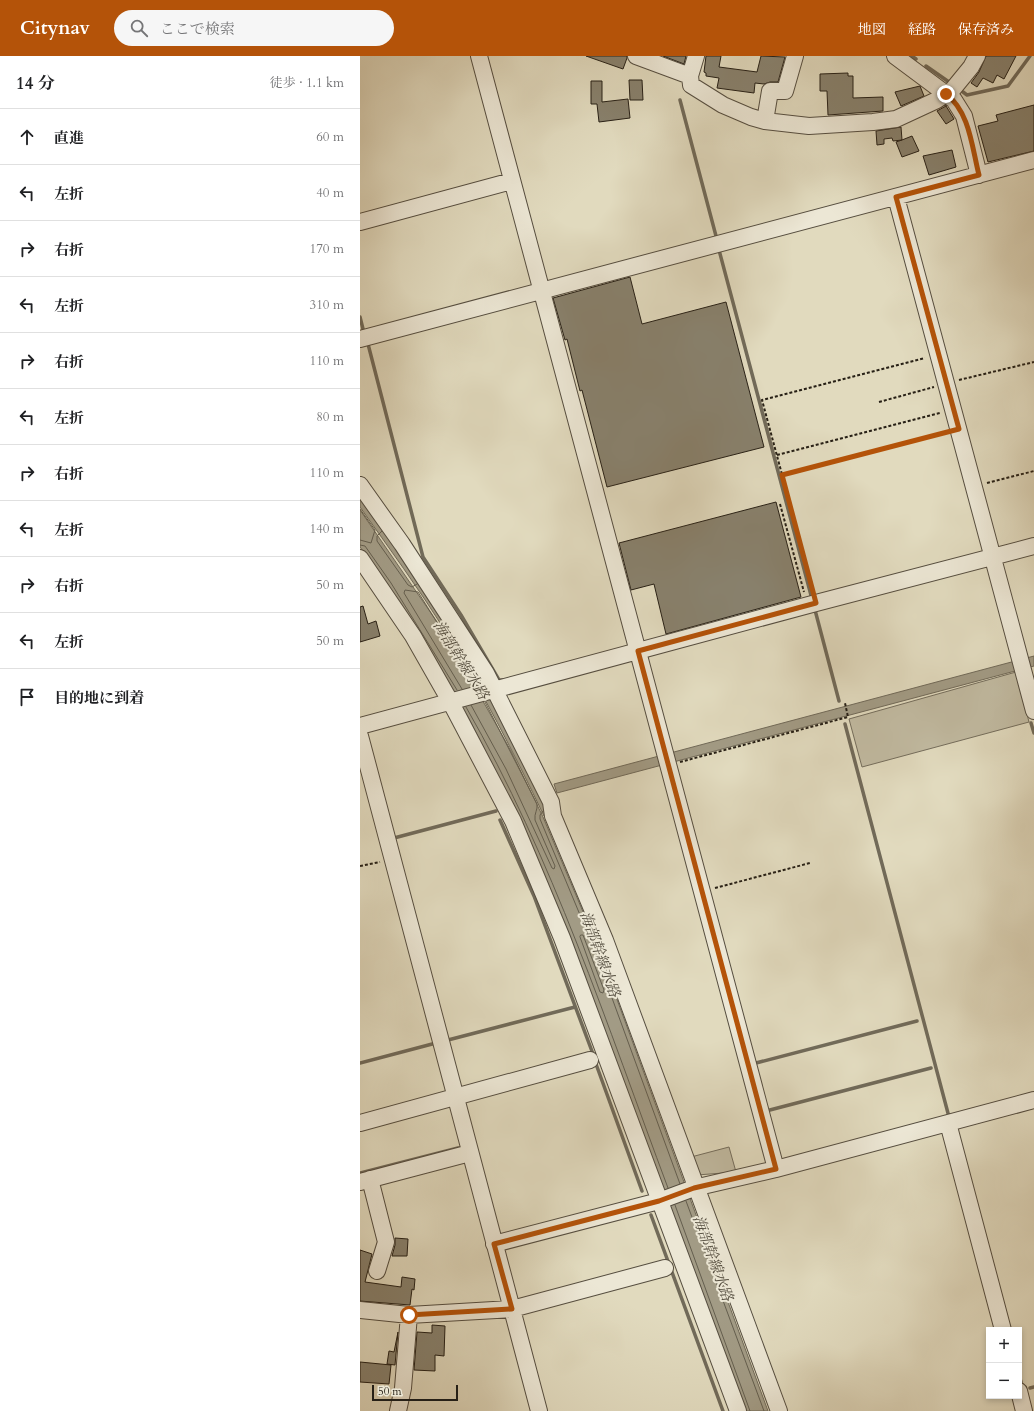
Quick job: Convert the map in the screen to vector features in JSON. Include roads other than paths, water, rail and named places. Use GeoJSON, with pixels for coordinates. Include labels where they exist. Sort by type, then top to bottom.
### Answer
{"type":"FeatureCollection","features":[{"type":"Feature","properties":{"kind":"street"},"geometry":{"type":"LineString","coordinates":[[479,56],[776,1169]]}},
{"type":"Feature","properties":{"kind":"street"},"geometry":{"type":"LineString","coordinates":[[636,56],[690,76]]}},
{"type":"Feature","properties":{"kind":"street"},"geometry":{"type":"LineString","coordinates":[[696,56],[690,76],[691,85],[723,105],[751,118],[809,126],[896,118],[946,94],[953,89],[971,67],[977,56]]}},
{"type":"Feature","properties":{"kind":"street"},"geometry":{"type":"LineString","coordinates":[[765,120],[770,91],[784,91],[795,56]]}},
{"type":"Feature","properties":{"kind":"street"},"geometry":{"type":"LineString","coordinates":[[895,56],[954,100],[964,116],[979,175]]}},
{"type":"Feature","properties":{"kind":"street"},"geometry":{"type":"LineString","coordinates":[[360,339],[1034,160]]}},
{"type":"Feature","properties":{"kind":"street"},"geometry":{"type":"LineString","coordinates":[[360,222],[512,181]]}},
{"type":"Feature","properties":{"kind":"street"},"geometry":{"type":"LineString","coordinates":[[896,197],[1034,711]]}},
{"type":"Feature","properties":{"kind":"street"},"geometry":{"type":"LineString","coordinates":[[360,485],[402,544],[494,691],[551,802],[553,816],[605,940],[779,1411]]}},
{"type":"Feature","properties":{"kind":"street"},"geometry":{"type":"LineString","coordinates":[[360,726],[450,701],[494,691],[811,604],[1034,546]]}},
{"type":"Feature","properties":{"kind":"street"},"geometry":{"type":"LineString","coordinates":[[360,558],[413,636],[450,701],[513,821],[562,938],[738,1411]]}},
{"type":"Feature","properties":{"kind":"street"},"geometry":{"type":"LineString","coordinates":[[360,736],[539,1411]]}},
{"type":"Feature","properties":{"kind":"street"},"geometry":{"type":"LineString","coordinates":[[360,1123],[590,1060]]}},
{"type":"Feature","properties":{"kind":"street"},"geometry":{"type":"LineString","coordinates":[[494,1244],[659,1201],[696,1188],[776,1169],[1034,1100]]}},
{"type":"Feature","properties":{"kind":"street"},"geometry":{"type":"LineString","coordinates":[[948,1123],[1002,1327]]}},
{"type":"Feature","properties":{"kind":"street"},"geometry":{"type":"LineString","coordinates":[[377,1271],[386,1242],[365,1181],[470,1153]]}},
{"type":"Feature","properties":{"kind":"street"},"geometry":{"type":"LineString","coordinates":[[360,1310],[409,1315],[512,1309],[665,1268]]}},
{"type":"Feature","properties":{"kind":"street"},"geometry":{"type":"LineString","coordinates":[[398,1411],[402,1388],[409,1315]]}},
{"type":"Feature","properties":{"kind":"street"},"geometry":{"type":"LineString","coordinates":[[1021,1399],[1024,1411]]}},
{"type":"Feature","properties":{"kind":"water"},"geometry":{"type":"Polygon","coordinates":[[[360,494],[449,624],[518,744],[548,815],[544,816],[497,722],[446,632],[415,584],[360,507],[360,494]]]}},
{"type":"Feature","properties":{"kind":"water","name":"海部幹線水路"},"geometry":{"type":"Polygon","coordinates":[[[360,510],[444,632],[511,751],[543,817],[597,945],[768,1411],[746,1411],[571,940],[520,819],[468,717],[430,651],[388,585],[360,547],[360,510]]]}},
{"type":"Feature","properties":{"kind":"water"},"geometry":{"type":"Polygon","coordinates":[[[1034,656],[1034,666],[557,793],[554,784],[1034,656]]]}},
{"type":"Feature","properties":{"kind":"waterway"},"geometry":{"type":"LineString","coordinates":[[912,56],[916,59]]}},
{"type":"Feature","properties":{"kind":"waterway"},"geometry":{"type":"LineString","coordinates":[[963,92],[967,95],[1008,86],[1030,56]]}},
{"type":"Feature","properties":{"kind":"waterway"},"geometry":{"type":"LineString","coordinates":[[926,66],[949,82]]}},
{"type":"Feature","properties":{"kind":"waterway"},"geometry":{"type":"LineString","coordinates":[[680,100],[716,236]]}},
{"type":"Feature","properties":{"kind":"waterway"},"geometry":{"type":"LineString","coordinates":[[719,250],[812,599]]}},
{"type":"Feature","properties":{"kind":"waterway"},"geometry":{"type":"LineString","coordinates":[[360,317],[364,333]]}},
{"type":"Feature","properties":{"kind":"waterway"},"geometry":{"type":"LineString","coordinates":[[368,344],[423,557],[461,615],[499,680],[504,680]]}},
{"type":"Feature","properties":{"kind":"waterway"},"geometry":{"type":"LineString","coordinates":[[815,610],[839,701]]}},
{"type":"Feature","properties":{"kind":"waterway"},"geometry":{"type":"LineString","coordinates":[[1031,723],[1034,733]]}},
{"type":"Feature","properties":{"kind":"waterway"},"geometry":{"type":"LineString","coordinates":[[845,724],[949,1117]]}},
{"type":"Feature","properties":{"kind":"waterway"},"geometry":{"type":"LineString","coordinates":[[394,838],[496,811]]}},
{"type":"Feature","properties":{"kind":"waterway"},"geometry":{"type":"LineString","coordinates":[[500,820],[534,896],[593,1054]]}},
{"type":"Feature","properties":{"kind":"waterway"},"geometry":{"type":"LineString","coordinates":[[448,1040],[575,1007]]}},
{"type":"Feature","properties":{"kind":"waterway"},"geometry":{"type":"LineString","coordinates":[[756,1063],[917,1021]]}},
{"type":"Feature","properties":{"kind":"waterway"},"geometry":{"type":"LineString","coordinates":[[360,1063],[436,1043]]}},
{"type":"Feature","properties":{"kind":"waterway"},"geometry":{"type":"LineString","coordinates":[[596,1064],[642,1191]]}},
{"type":"Feature","properties":{"kind":"waterway"},"geometry":{"type":"LineString","coordinates":[[766,1111],[931,1068]]}},
{"type":"Feature","properties":{"kind":"waterway"},"geometry":{"type":"LineString","coordinates":[[360,1173],[463,1148]]}},
{"type":"Feature","properties":{"kind":"waterway"},"geometry":{"type":"LineString","coordinates":[[651,1215],[723,1411]]}},
{"type":"Feature","properties":{"kind":"waterway"},"geometry":{"type":"LineString","coordinates":[[1030,1388],[1034,1387]]}}]}
